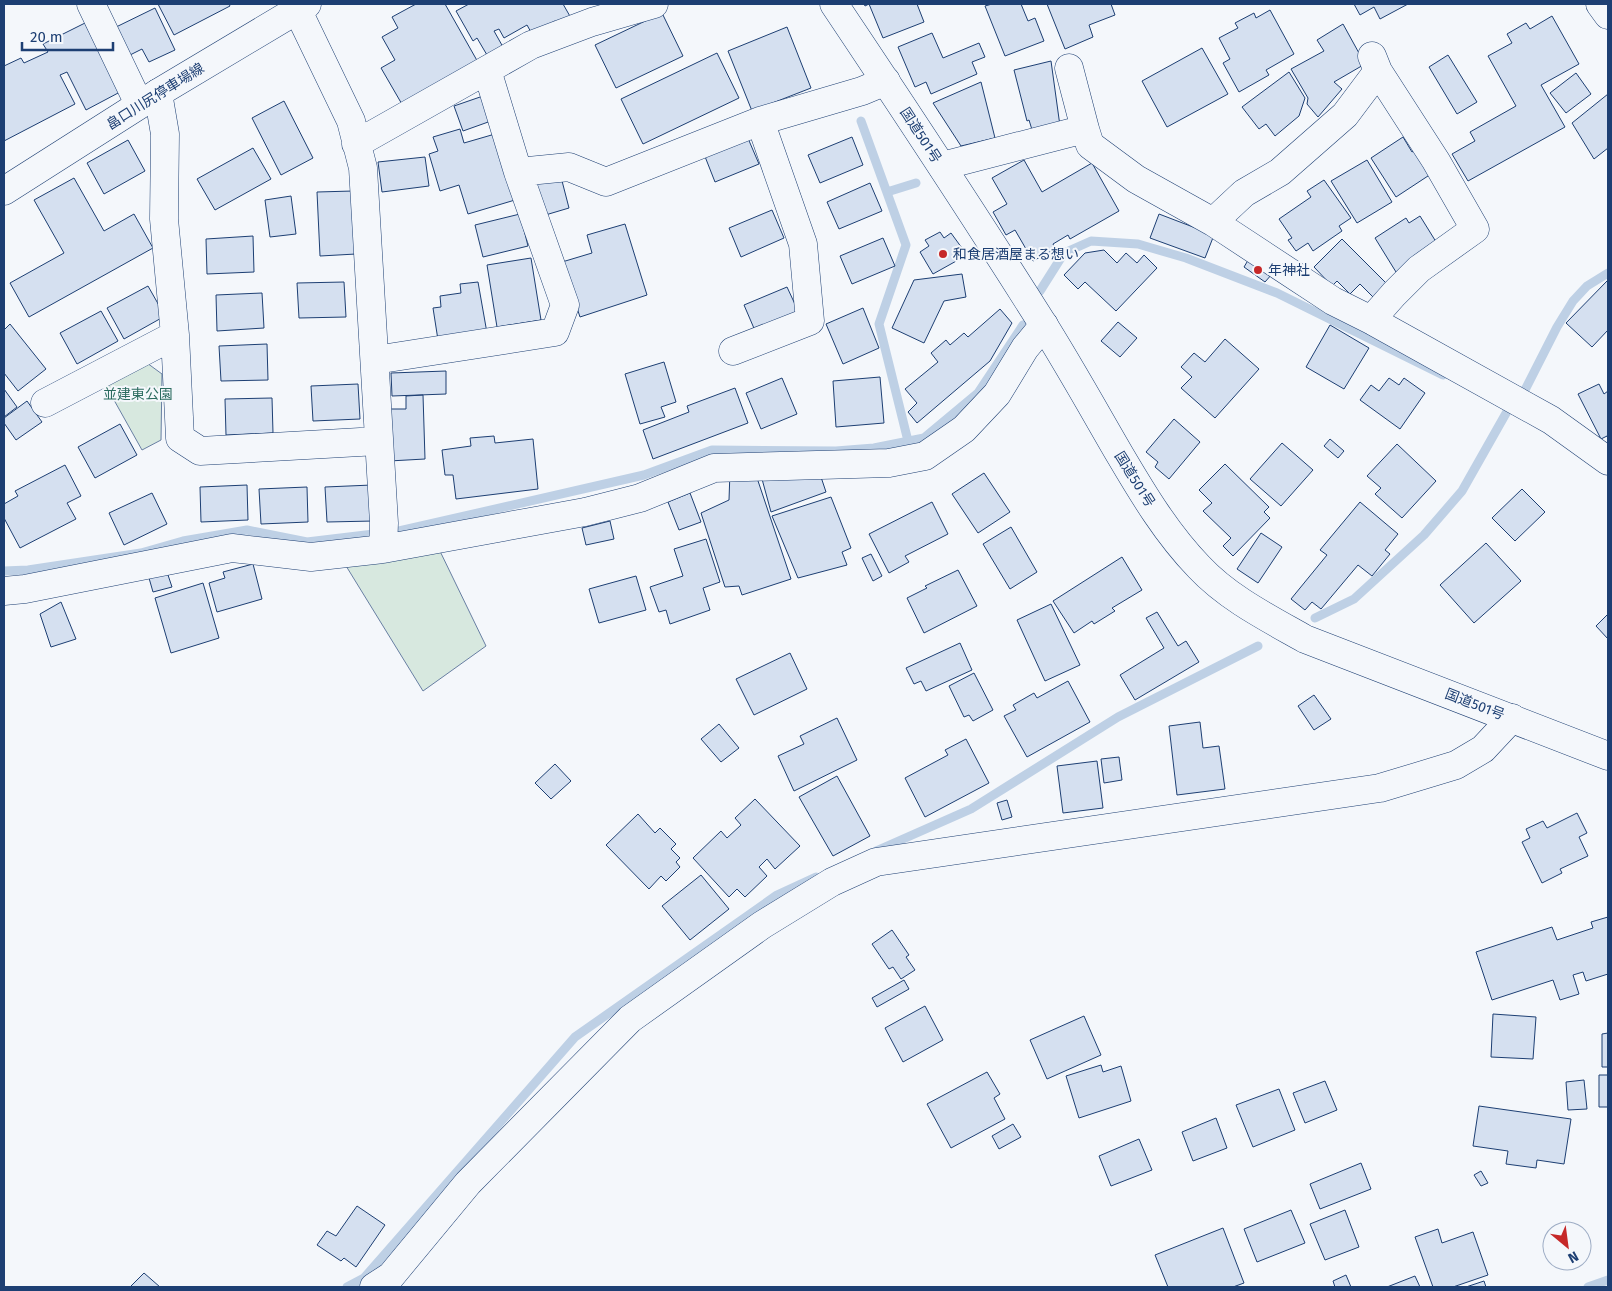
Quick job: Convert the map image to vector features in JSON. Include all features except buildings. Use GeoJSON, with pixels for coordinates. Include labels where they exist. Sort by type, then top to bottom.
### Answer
{"type":"FeatureCollection","features":[{"type":"Feature","properties":{"kind":"main road"},"geometry":{"type":"LineString","coordinates":[[91,4],[149,98],[165,134],[164,219],[175,335],[180,438],[200,451],[378,441]]}},
{"type":"Feature","properties":{"kind":"main road"},"geometry":{"type":"LineString","coordinates":[[356,144],[531,45],[592,22],[654,4]]}},
{"type":"Feature","properties":{"kind":"main road","name":"国道501号"},"geometry":{"type":"LineString","coordinates":[[834,4],[942,166],[1044,325],[1139,486],[1170,532],[1199,568],[1263,616],[1305,638],[1608,756]]}},
{"type":"Feature","properties":{"kind":"main road"},"geometry":{"type":"LineString","coordinates":[[1600,4],[1608,15]]}},
{"type":"Feature","properties":{"kind":"main road"},"geometry":{"type":"LineString","coordinates":[[302,6],[351,121],[363,168],[384,536]]}},
{"type":"Feature","properties":{"kind":"main road","name":"畠口川尻停車場線"},"geometry":{"type":"LineString","coordinates":[[4,191],[149,98],[302,6]]}},
{"type":"Feature","properties":{"kind":"main road"},"geometry":{"type":"LineString","coordinates":[[1213,222],[1244,193],[1280,172],[1345,115],[1375,63],[1436,160],[1475,229],[1419,269],[1372,320]]}},
{"type":"Feature","properties":{"kind":"main road"},"geometry":{"type":"LineString","coordinates":[[1069,68],[1090,145],[1136,179],[1213,222],[1333,302],[1372,320],[1551,420],[1608,461]]}},
{"type":"Feature","properties":{"kind":"main road"},"geometry":{"type":"LineString","coordinates":[[375,360],[555,332],[565,305],[518,172],[487,70]]}},
{"type":"Feature","properties":{"kind":"main road"},"geometry":{"type":"LineString","coordinates":[[518,172],[570,167],[606,182],[760,121],[862,91],[886,81]]}},
{"type":"Feature","properties":{"kind":"main road"},"geometry":{"type":"LineString","coordinates":[[732,352],[810,321],[803,244],[760,121]]}},
{"type":"Feature","properties":{"kind":"main road"},"geometry":{"type":"LineString","coordinates":[[942,166],[1085,129]]}},
{"type":"Feature","properties":{"kind":"main road"},"geometry":{"type":"LineString","coordinates":[[4,591],[25,589],[232,548],[311,557],[384,536],[585,512],[640,498],[714,468],[889,463],[925,456],[964,429],[997,394],[1025,348],[1044,325]]}},
{"type":"Feature","properties":{"kind":"main road"},"geometry":{"type":"LineString","coordinates":[[45,403],[175,335]]}},
{"type":"Feature","properties":{"kind":"main road"},"geometry":{"type":"LineString","coordinates":[[374,1287],[391,1276],[468,1183],[630,1020],[762,926],[832,882],[876,862],[1380,788],[1456,766],[1483,749],[1512,718]]}},
{"type":"Feature","properties":{"kind":"green space","name":"並建東公園"},"geometry":{"type":"Polygon","coordinates":[[[147,363],[162,374],[161,440],[142,450],[105,384],[147,363]]]}},
{"type":"Feature","properties":{"kind":"green space"},"geometry":{"type":"Polygon","coordinates":[[[437,545],[486,646],[423,691],[343,561],[437,545]]]}},
{"type":"Feature","properties":{"kind":"waterway"},"geometry":{"type":"LineString","coordinates":[[861,121],[906,245],[879,324],[908,441]]}},
{"type":"Feature","properties":{"kind":"waterway"},"geometry":{"type":"LineString","coordinates":[[887,192],[916,183]]}},
{"type":"Feature","properties":{"kind":"waterway"},"geometry":{"type":"LineString","coordinates":[[1040,291],[1064,253],[1091,241],[1138,244],[1186,258],[1277,293],[1443,375]]}},
{"type":"Feature","properties":{"kind":"waterway"},"geometry":{"type":"LineString","coordinates":[[1315,618],[1354,599],[1424,535],[1462,491],[1509,408],[1526,388],[1557,327],[1573,301],[1587,286],[1608,273]]}},
{"type":"Feature","properties":{"kind":"waterway"},"geometry":{"type":"LineString","coordinates":[[4,571],[28,570],[141,553],[183,541],[247,530],[307,542],[399,531],[644,475],[712,450],[836,451],[874,448],[924,438],[978,393],[1023,325]]}},
{"type":"Feature","properties":{"kind":"waterway"},"geometry":{"type":"LineString","coordinates":[[876,851],[971,809],[1118,717],[1258,646]]}},
{"type":"Feature","properties":{"kind":"waterway"},"geometry":{"type":"LineString","coordinates":[[347,1287],[364,1278],[575,1037],[777,895],[816,877]]}},
{"type":"Feature","properties":{"kind":"waterway"},"geometry":{"type":"LineString","coordinates":[[1588,1287],[1608,1280]]}},
{"type":"Feature","properties":{"kind":"place","name":"和食居酒屋まる想い"},"geometry":{"type":"Point","coordinates":[943,254]}},
{"type":"Feature","properties":{"kind":"place","name":"年神社"},"geometry":{"type":"Point","coordinates":[1258,270]}}]}
